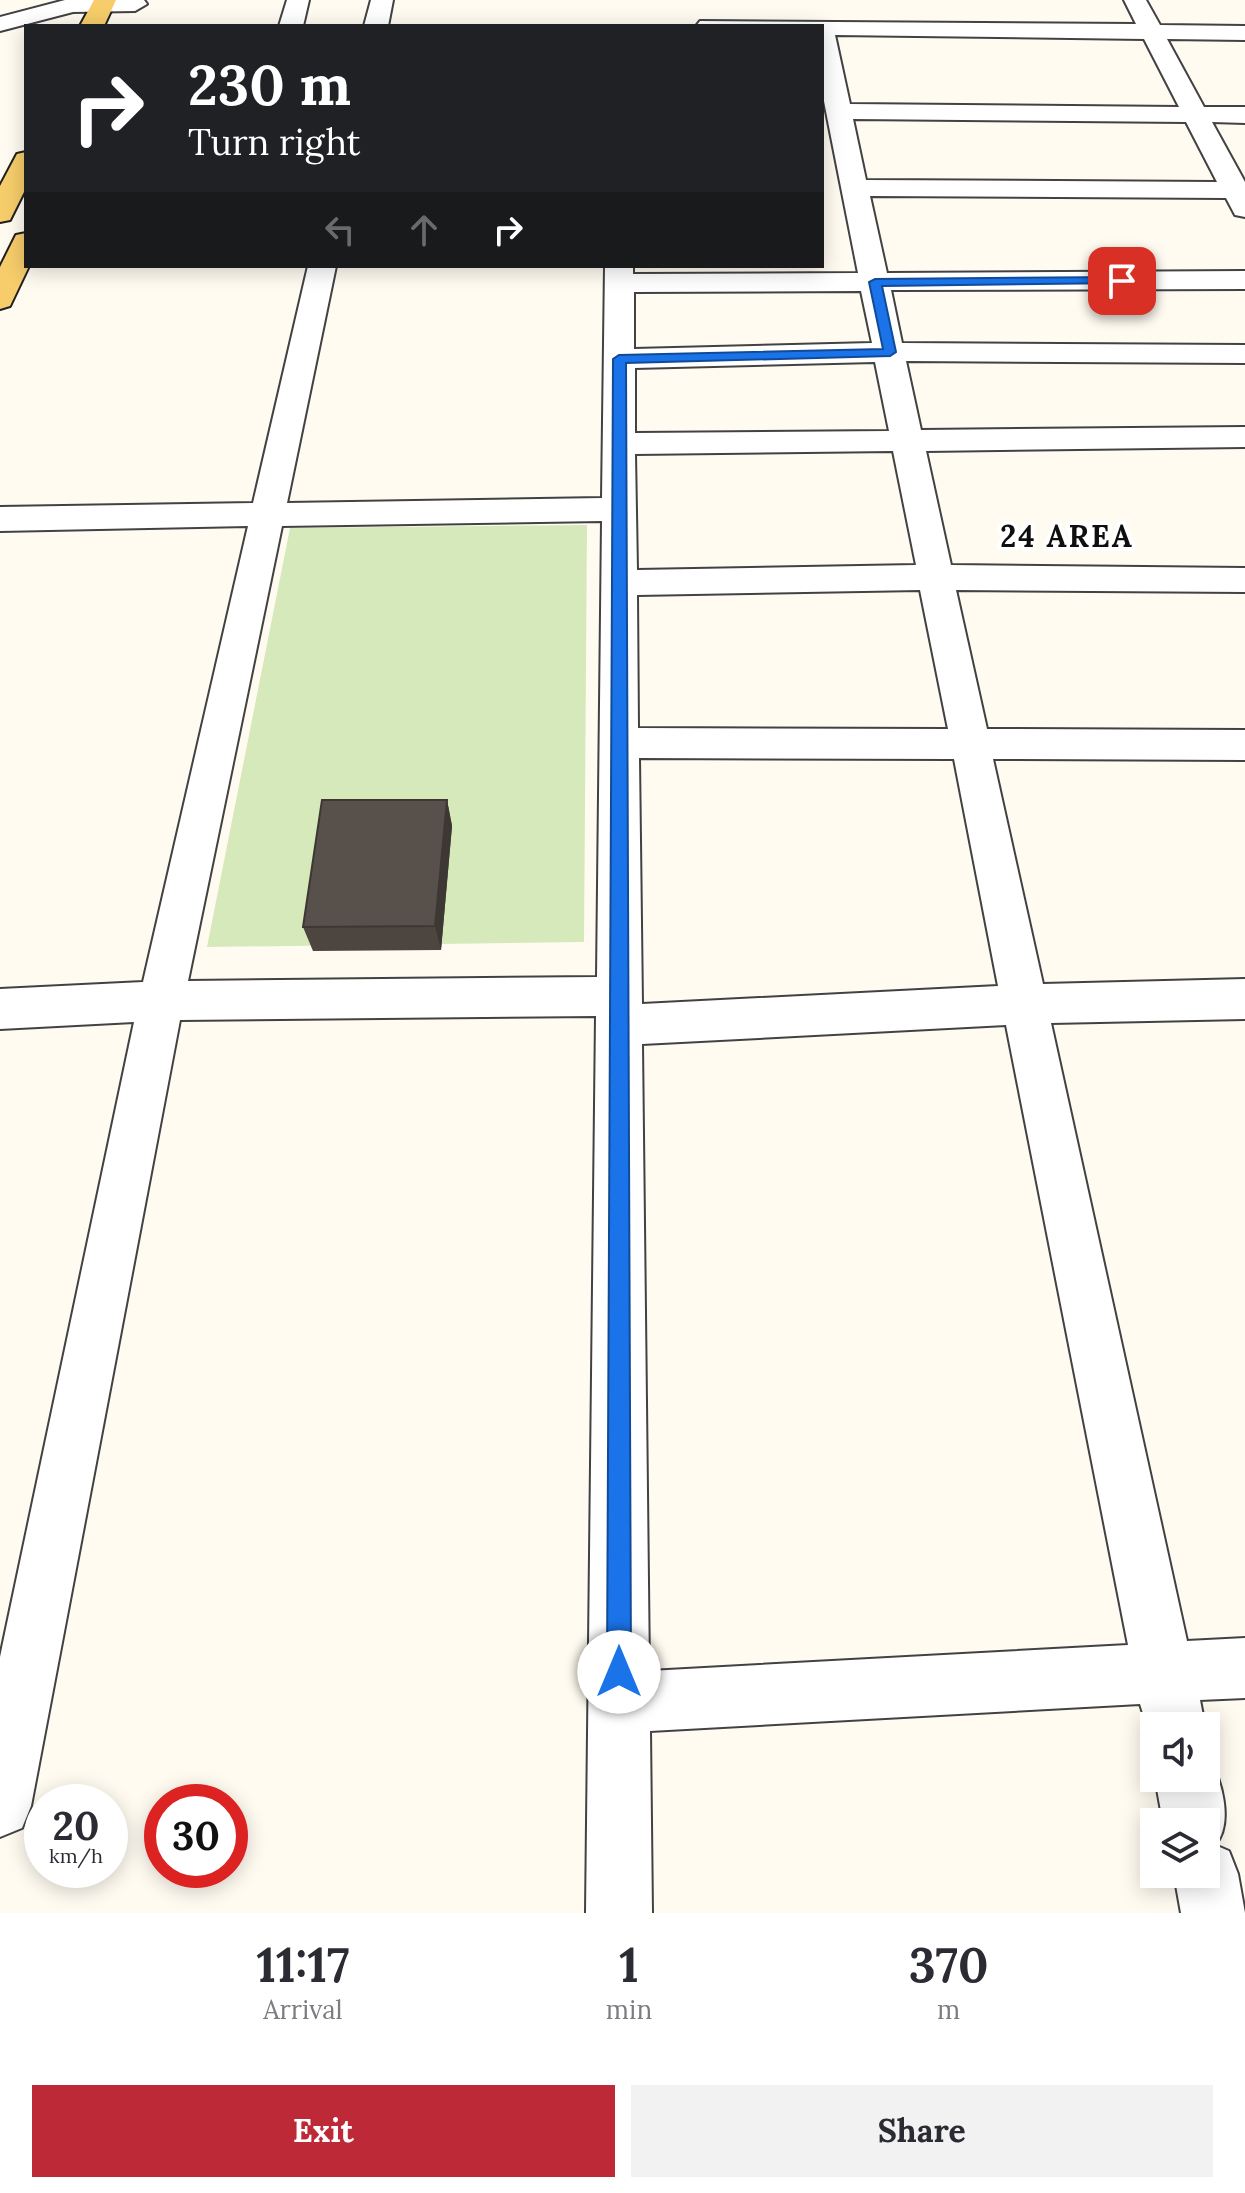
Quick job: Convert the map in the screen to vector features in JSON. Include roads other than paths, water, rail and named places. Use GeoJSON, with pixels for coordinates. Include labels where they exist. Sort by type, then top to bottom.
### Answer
{"type":"FeatureCollection","features":[{"type":"Feature","properties":{"kind":"main road"},"geometry":{"type":"LineString","coordinates":[[93,24],[104,2]]}},
{"type":"Feature","properties":{"kind":"main road"},"geometry":{"type":"LineString","coordinates":[[0,214],[6,188],[24,163]]}},
{"type":"Feature","properties":{"kind":"main road"},"geometry":{"type":"LineString","coordinates":[[0,300],[24,246]]}},
{"type":"Feature","properties":{"kind":"street"},"geometry":{"type":"LineString","coordinates":[[292,24],[298,0]]}},
{"type":"Feature","properties":{"kind":"street"},"geometry":{"type":"LineString","coordinates":[[376,24],[382,0]]}},
{"type":"Feature","properties":{"kind":"street"},"geometry":{"type":"LineString","coordinates":[[818,0],[821,24]]}},
{"type":"Feature","properties":{"kind":"street"},"geometry":{"type":"LineString","coordinates":[[1135,0],[1241,196]]}},
{"type":"Feature","properties":{"kind":"street"},"geometry":{"type":"LineString","coordinates":[[0,24],[73,5],[104,2],[133,10]]}},
{"type":"Feature","properties":{"kind":"street"},"geometry":{"type":"LineString","coordinates":[[824,28],[1245,33]]}},
{"type":"Feature","properties":{"kind":"street"},"geometry":{"type":"LineString","coordinates":[[824,43],[1170,1700]]}},
{"type":"Feature","properties":{"kind":"street"},"geometry":{"type":"LineString","coordinates":[[838,111],[1245,115]]}},
{"type":"Feature","properties":{"kind":"street"},"geometry":{"type":"LineString","coordinates":[[855,188],[1241,196]]}},
{"type":"Feature","properties":{"kind":"street"},"geometry":{"type":"LineString","coordinates":[[0,1806],[161,1001],[322,268]]}},
{"type":"Feature","properties":{"kind":"street"},"geometry":{"type":"LineString","coordinates":[[619,1913],[620,274],[875,282],[1245,280]]}},
{"type":"Feature","properties":{"kind":"street"},"geometry":{"type":"LineString","coordinates":[[619,359],[890,352],[1245,354]]}},
{"type":"Feature","properties":{"kind":"street"},"geometry":{"type":"LineString","coordinates":[[620,444],[1245,437]]}},
{"type":"Feature","properties":{"kind":"street"},"geometry":{"type":"LineString","coordinates":[[0,519],[619,509]]}},
{"type":"Feature","properties":{"kind":"street"},"geometry":{"type":"LineString","coordinates":[[619,583],[937,577],[1245,580]]}},
{"type":"Feature","properties":{"kind":"street"},"geometry":{"type":"LineString","coordinates":[[619,743],[1245,745]]}},
{"type":"Feature","properties":{"kind":"street"},"geometry":{"type":"LineString","coordinates":[[0,1009],[161,1001],[619,1011],[1245,999]]}},
{"type":"Feature","properties":{"kind":"street"},"geometry":{"type":"LineString","coordinates":[[619,1703],[1170,1700],[1245,1668]]}},
{"type":"Feature","properties":{"kind":"street"},"geometry":{"type":"LineString","coordinates":[[1209,1888],[1214,1913]]}},
{"type":"Feature","properties":{"kind":"district","name":"24 AREA"},"geometry":{"type":"Point","coordinates":[1067,536]}}]}
